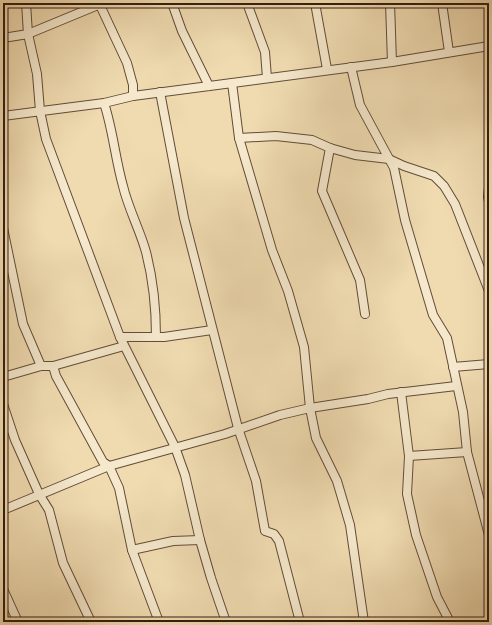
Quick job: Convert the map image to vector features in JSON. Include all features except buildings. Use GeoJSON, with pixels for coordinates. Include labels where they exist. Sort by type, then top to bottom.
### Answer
{"type":"FeatureCollection","features":[{"type":"Feature","properties":{"kind":"street"},"geometry":{"type":"LineString","coordinates":[[26,3],[28,34],[37,74],[40,111],[46,139],[58,176],[120,337],[175,447],[185,475],[200,540],[226,622]]}},
{"type":"Feature","properties":{"kind":"street"},"geometry":{"type":"LineString","coordinates":[[172,3],[182,31],[208,86]]}},
{"type":"Feature","properties":{"kind":"street"},"geometry":{"type":"LineString","coordinates":[[247,3],[265,52],[267,78]]}},
{"type":"Feature","properties":{"kind":"street"},"geometry":{"type":"LineString","coordinates":[[315,3],[326,70]]}},
{"type":"Feature","properties":{"kind":"street"},"geometry":{"type":"LineString","coordinates":[[390,3],[392,62]]}},
{"type":"Feature","properties":{"kind":"street"},"geometry":{"type":"LineString","coordinates":[[442,3],[449,52]]}},
{"type":"Feature","properties":{"kind":"street"},"geometry":{"type":"LineString","coordinates":[[3,38],[28,34],[100,4],[111,25],[127,63],[133,85],[133,96]]}},
{"type":"Feature","properties":{"kind":"street"},"geometry":{"type":"LineString","coordinates":[[3,116],[104,102],[160,92],[392,62],[489,46]]}},
{"type":"Feature","properties":{"kind":"street"},"geometry":{"type":"LineString","coordinates":[[351,67],[360,105],[389,159],[397,179],[405,220],[433,315],[447,338],[456,386],[463,412],[467,452],[489,535]]}},
{"type":"Feature","properties":{"kind":"street"},"geometry":{"type":"LineString","coordinates":[[232,83],[239,138],[272,250],[288,291],[304,347],[310,408],[316,438],[337,482],[350,525],[364,622]]}},
{"type":"Feature","properties":{"kind":"street"},"geometry":{"type":"LineString","coordinates":[[160,92],[184,218],[238,428],[256,481],[265,531],[274,534],[279,541],[300,622]]}},
{"type":"Feature","properties":{"kind":"street"},"geometry":{"type":"LineString","coordinates":[[104,102],[111,123],[113,142],[123,187],[146,253],[154,304],[156,337]]}},
{"type":"Feature","properties":{"kind":"street"},"geometry":{"type":"LineString","coordinates":[[239,138],[276,136],[312,140],[330,148],[355,155],[389,159],[404,166],[434,176],[444,186],[455,204],[489,291]]}},
{"type":"Feature","properties":{"kind":"street"},"geometry":{"type":"LineString","coordinates":[[330,148],[322,191],[360,280],[364,314]]}},
{"type":"Feature","properties":{"kind":"street"},"geometry":{"type":"LineString","coordinates":[[489,187],[489,202]]}},
{"type":"Feature","properties":{"kind":"street"},"geometry":{"type":"LineString","coordinates":[[3,228],[23,324],[41,366]]}},
{"type":"Feature","properties":{"kind":"street"},"geometry":{"type":"LineString","coordinates":[[120,337],[156,337],[212,330]]}},
{"type":"Feature","properties":{"kind":"street"},"geometry":{"type":"LineString","coordinates":[[3,377],[41,366],[53,366],[124,346]]}},
{"type":"Feature","properties":{"kind":"street"},"geometry":{"type":"LineString","coordinates":[[453,367],[489,364]]}},
{"type":"Feature","properties":{"kind":"street"},"geometry":{"type":"LineString","coordinates":[[53,366],[56,376],[100,458],[109,466],[122,498],[125,520],[132,550],[159,622]]}},
{"type":"Feature","properties":{"kind":"street"},"geometry":{"type":"LineString","coordinates":[[3,510],[109,466],[225,434],[238,428],[310,408],[401,392],[456,386]]}},
{"type":"Feature","properties":{"kind":"street"},"geometry":{"type":"LineString","coordinates":[[401,392],[409,456],[407,494],[416,535],[437,597],[450,622]]}},
{"type":"Feature","properties":{"kind":"street"},"geometry":{"type":"LineString","coordinates":[[3,404],[15,440],[39,494],[49,510],[63,563],[91,622]]}},
{"type":"Feature","properties":{"kind":"street"},"geometry":{"type":"LineString","coordinates":[[409,456],[467,452]]}},
{"type":"Feature","properties":{"kind":"street"},"geometry":{"type":"LineString","coordinates":[[132,550],[173,541],[200,540]]}},
{"type":"Feature","properties":{"kind":"street"},"geometry":{"type":"LineString","coordinates":[[3,590],[18,622]]}}]}
